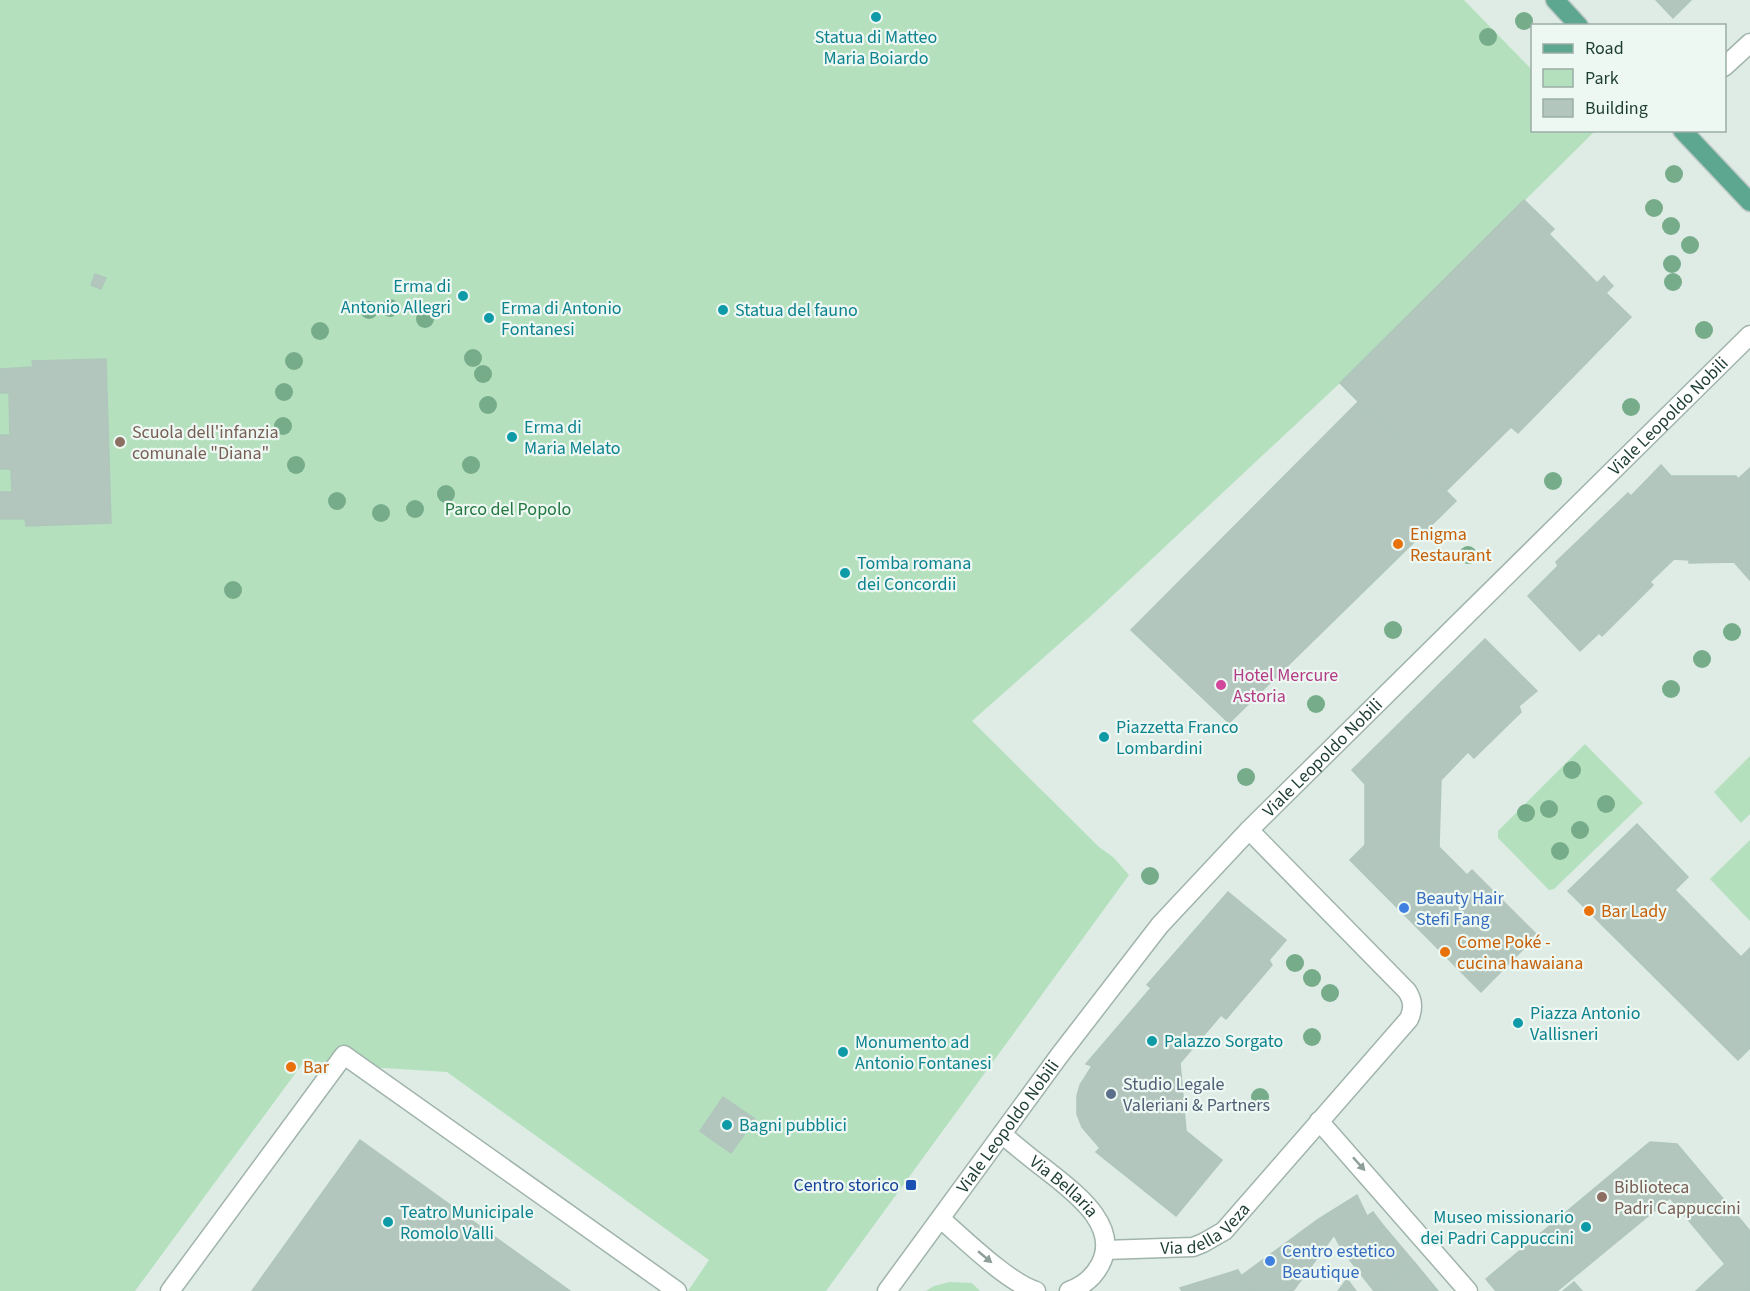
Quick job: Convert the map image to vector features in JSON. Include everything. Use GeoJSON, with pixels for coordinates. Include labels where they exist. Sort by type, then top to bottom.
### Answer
{"type":"FeatureCollection","features":[{"type":"Feature","properties":{"kind":"main road"},"geometry":{"type":"LineString","coordinates":[[1555,0],[1578,24]]}},
{"type":"Feature","properties":{"kind":"main road"},"geometry":{"type":"LineString","coordinates":[[1684,132],[1750,202]]}},
{"type":"Feature","properties":{"kind":"street"},"geometry":{"type":"LineString","coordinates":[[1726,66],[1750,43]]}},
{"type":"Feature","properties":{"kind":"street","name":"Viale Leopoldo Nobili"},"geometry":{"type":"LineString","coordinates":[[887,1291],[1059,1056],[1170,913],[1249,830],[1750,335]]}},
{"type":"Feature","properties":{"kind":"street"},"geometry":{"type":"LineString","coordinates":[[1249,830],[1399,982],[1411,998],[1412,1013],[1409,1019],[1320,1121],[1468,1291]]}},
{"type":"Feature","properties":{"kind":"street"},"geometry":{"type":"LineString","coordinates":[[170,1291],[344,1055],[677,1291]]}},
{"type":"Feature","properties":{"kind":"street","name":"Via della Veza"},"geometry":{"type":"LineString","coordinates":[[1105,1250],[1193,1247],[1214,1237],[1224,1231],[1320,1121]]}},
{"type":"Feature","properties":{"kind":"street","name":"Via Bellaria"},"geometry":{"type":"LineString","coordinates":[[1002,1134],[1078,1196],[1101,1225],[1105,1250]]}},
{"type":"Feature","properties":{"kind":"street"},"geometry":{"type":"LineString","coordinates":[[940,1219],[1008,1276],[1036,1291]]}},
{"type":"Feature","properties":{"kind":"street"},"geometry":{"type":"LineString","coordinates":[[1069,1291],[1078,1288],[1096,1273],[1105,1250]]}},
{"type":"Feature","properties":{"kind":"green space","name":"Parco del Popolo"},"geometry":{"type":"Polygon","coordinates":[[[0,0],[1464,0],[1531,69],[1531,132],[1594,132],[1340,383],[1093,614],[972,721],[1129,875],[826,1291],[688,1291],[709,1260],[447,1072],[303,1063],[135,1291],[0,1291],[0,0]]]}},
{"type":"Feature","properties":{"kind":"green space"},"geometry":{"type":"Polygon","coordinates":[[[1585,744],[1643,803],[1554,889],[1549,890],[1498,838],[1498,831],[1585,744]]]}},
{"type":"Feature","properties":{"kind":"green space"},"geometry":{"type":"Polygon","coordinates":[[[1750,756],[1750,814],[1741,823],[1714,792],[1750,756]]]}},
{"type":"Feature","properties":{"kind":"green space"},"geometry":{"type":"Polygon","coordinates":[[[1750,840],[1750,921],[1710,879],[1750,840]]]}},
{"type":"Feature","properties":{"kind":"green space"},"geometry":{"type":"Polygon","coordinates":[[[950,1282],[972,1283],[980,1291],[926,1291],[934,1286],[950,1282]]]}},
{"type":"Feature","properties":{"kind":"building"},"geometry":{"type":"Polygon","coordinates":[[[1656,0],[1691,0],[1673,18],[1656,0]]]}},
{"type":"Feature","properties":{"kind":"building"},"geometry":{"type":"Polygon","coordinates":[[[1524,200],[1554,229],[1549,234],[1597,283],[1604,276],[1613,286],[1606,293],[1631,317],[1518,433],[1511,427],[1446,491],[1340,383],[1524,200]]]}},
{"type":"Feature","properties":{"kind":"building"},"geometry":{"type":"Polygon","coordinates":[[[95,274],[106,278],[101,289],[91,285],[95,274]]]}},
{"type":"Feature","properties":{"kind":"building"},"geometry":{"type":"Polygon","coordinates":[[[106,359],[111,523],[26,526],[25,519],[0,519],[0,492],[12,492],[11,469],[0,469],[0,435],[10,435],[9,393],[0,393],[0,369],[33,367],[32,361],[106,359]]]}},
{"type":"Feature","properties":{"kind":"building"},"geometry":{"type":"Polygon","coordinates":[[[1358,402],[1456,501],[1229,723],[1131,630],[1358,402]]]}},
{"type":"Feature","properties":{"kind":"building"},"geometry":{"type":"Polygon","coordinates":[[[1661,465],[1671,476],[1736,476],[1738,479],[1750,468],[1750,580],[1734,562],[1689,563],[1689,560],[1674,559],[1650,582],[1653,585],[1602,636],[1599,633],[1580,651],[1528,596],[1558,566],[1556,562],[1628,493],[1631,496],[1661,465]]]}},
{"type":"Feature","properties":{"kind":"building"},"geometry":{"type":"Polygon","coordinates":[[[1485,639],[1537,691],[1519,706],[1521,712],[1474,758],[1468,752],[1441,780],[1439,847],[1467,875],[1472,870],[1537,935],[1481,992],[1350,860],[1365,845],[1365,784],[1352,770],[1485,639]]]}},
{"type":"Feature","properties":{"kind":"building"},"geometry":{"type":"Polygon","coordinates":[[[1637,824],[1688,877],[1675,890],[1741,957],[1750,948],[1750,1048],[1738,1060],[1568,891],[1637,824]]]}},
{"type":"Feature","properties":{"kind":"building","name":"Palazzo Sorgato"},"geometry":{"type":"Polygon","coordinates":[[[1228,892],[1286,940],[1269,960],[1272,965],[1226,1019],[1221,1015],[1180,1063],[1186,1131],[1222,1160],[1176,1216],[1096,1152],[1100,1148],[1082,1127],[1077,1114],[1077,1096],[1080,1085],[1092,1066],[1086,1064],[1151,988],[1147,985],[1228,892]]]}},
{"type":"Feature","properties":{"kind":"building","name":"Bagni pubblici"},"geometry":{"type":"Polygon","coordinates":[[[723,1097],[755,1119],[731,1153],[700,1131],[723,1097]]]}},
{"type":"Feature","properties":{"kind":"building","name":"Teatro Municipale Romolo Valli"},"geometry":{"type":"Polygon","coordinates":[[[360,1140],[570,1291],[252,1291],[360,1140]]]}},
{"type":"Feature","properties":{"kind":"building"},"geometry":{"type":"Polygon","coordinates":[[[1650,1142],[1677,1144],[1750,1231],[1750,1291],[1696,1291],[1725,1264],[1670,1198],[1557,1291],[1496,1291],[1486,1279],[1650,1142]]]}},
{"type":"Feature","properties":{"kind":"building"},"geometry":{"type":"Polygon","coordinates":[[[1357,1195],[1367,1216],[1373,1212],[1382,1224],[1342,1250],[1334,1235],[1293,1291],[1250,1291],[1241,1276],[1317,1220],[1357,1195]]]}},
{"type":"Feature","properties":{"kind":"building"},"geometry":{"type":"Polygon","coordinates":[[[1382,1224],[1415,1263],[1374,1291],[1342,1250],[1382,1224]]]}},
{"type":"Feature","properties":{"kind":"building"},"geometry":{"type":"Polygon","coordinates":[[[1415,1263],[1438,1291],[1374,1291],[1415,1263]]]}},
{"type":"Feature","properties":{"kind":"building"},"geometry":{"type":"Polygon","coordinates":[[[1238,1270],[1250,1291],[1182,1291],[1180,1288],[1238,1270]]]}},
{"type":"Feature","properties":{"kind":"building"},"geometry":{"type":"Polygon","coordinates":[[[1347,1279],[1356,1291],[1338,1291],[1347,1279]]]}},
{"type":"Feature","properties":{"kind":"building"},"geometry":{"type":"Polygon","coordinates":[[[1574,1282],[1582,1291],[1563,1291],[1574,1282]]]}},
{"type":"Feature","properties":{"kind":"place","name":"Statua di Matteo Maria Boiardo"},"geometry":{"type":"Point","coordinates":[876,17]}},
{"type":"Feature","properties":{"kind":"place","name":"Erma di Antonio Allegri"},"geometry":{"type":"Point","coordinates":[463,296]}},
{"type":"Feature","properties":{"kind":"place","name":"Statua del fauno"},"geometry":{"type":"Point","coordinates":[723,310]}},
{"type":"Feature","properties":{"kind":"place","name":"Erma di Antonio Fontanesi"},"geometry":{"type":"Point","coordinates":[489,318]}},
{"type":"Feature","properties":{"kind":"place","name":"Erma di Maria Melato"},"geometry":{"type":"Point","coordinates":[512,437]}},
{"type":"Feature","properties":{"kind":"place","name":"Scuola dell'infanzia comunale \"Diana\""},"geometry":{"type":"Point","coordinates":[120,442]}},
{"type":"Feature","properties":{"kind":"place","name":"Enigma Restaurant"},"geometry":{"type":"Point","coordinates":[1398,544]}},
{"type":"Feature","properties":{"kind":"place","name":"Tomba romana dei Concordii"},"geometry":{"type":"Point","coordinates":[845,573]}},
{"type":"Feature","properties":{"kind":"place","name":"Hotel Mercure Astoria"},"geometry":{"type":"Point","coordinates":[1221,685]}},
{"type":"Feature","properties":{"kind":"place","name":"Piazzetta Franco Lombardini"},"geometry":{"type":"Point","coordinates":[1104,737]}},
{"type":"Feature","properties":{"kind":"place","name":"Beauty Hair Stefi Fang"},"geometry":{"type":"Point","coordinates":[1404,908]}},
{"type":"Feature","properties":{"kind":"place","name":"Bar Lady"},"geometry":{"type":"Point","coordinates":[1589,911]}},
{"type":"Feature","properties":{"kind":"place","name":"Come Poké - cucina hawaiana"},"geometry":{"type":"Point","coordinates":[1445,952]}},
{"type":"Feature","properties":{"kind":"place","name":"Piazza Antonio Vallisneri"},"geometry":{"type":"Point","coordinates":[1518,1023]}},
{"type":"Feature","properties":{"kind":"place","name":"Palazzo Sorgato"},"geometry":{"type":"Point","coordinates":[1152,1041]}},
{"type":"Feature","properties":{"kind":"place","name":"Monumento ad Antonio Fontanesi"},"geometry":{"type":"Point","coordinates":[843,1052]}},
{"type":"Feature","properties":{"kind":"place","name":"Bar"},"geometry":{"type":"Point","coordinates":[291,1067]}},
{"type":"Feature","properties":{"kind":"place","name":"Studio Legale Valeriani & Partners"},"geometry":{"type":"Point","coordinates":[1111,1094]}},
{"type":"Feature","properties":{"kind":"place","name":"Bagni pubblici"},"geometry":{"type":"Point","coordinates":[727,1125]}},
{"type":"Feature","properties":{"kind":"place","name":"Centro storico"},"geometry":{"type":"Point","coordinates":[911,1185]}},
{"type":"Feature","properties":{"kind":"place","name":"Biblioteca Padri Cappuccini"},"geometry":{"type":"Point","coordinates":[1602,1197]}},
{"type":"Feature","properties":{"kind":"place","name":"Teatro Municipale Romolo Valli"},"geometry":{"type":"Point","coordinates":[388,1222]}},
{"type":"Feature","properties":{"kind":"place","name":"Museo missionario dei Padri Cappuccini"},"geometry":{"type":"Point","coordinates":[1586,1227]}},
{"type":"Feature","properties":{"kind":"place","name":"Centro estetico Beautique"},"geometry":{"type":"Point","coordinates":[1270,1261]}}]}
